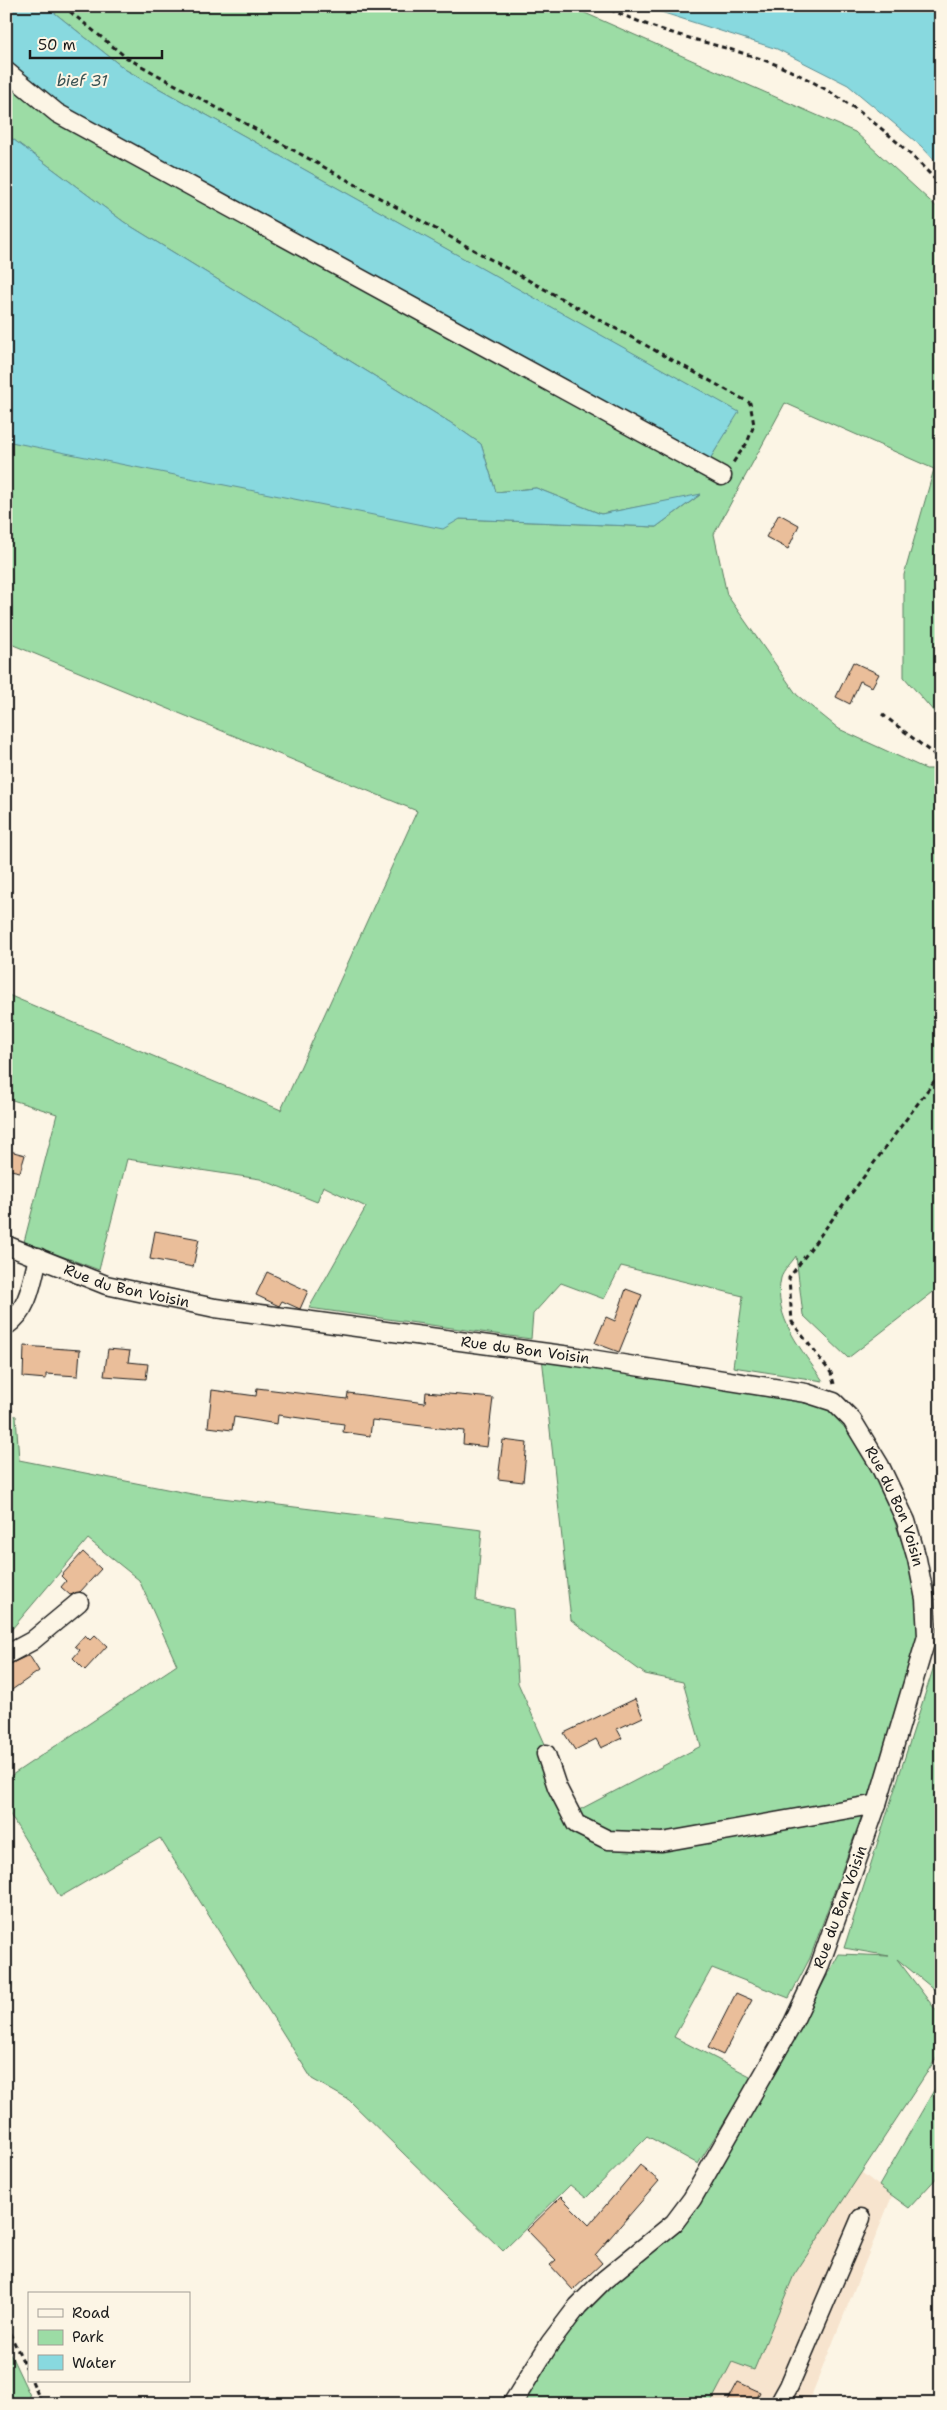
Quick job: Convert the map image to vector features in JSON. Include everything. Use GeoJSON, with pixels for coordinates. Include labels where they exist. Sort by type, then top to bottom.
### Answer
{"type":"FeatureCollection","features":[{"type":"Feature","properties":{"kind":"street"},"geometry":{"type":"LineString","coordinates":[[6,71],[57,113],[722,476]]}},
{"type":"Feature","properties":{"kind":"street","name":"Rue du Bon Voisin"},"geometry":{"type":"LineString","coordinates":[[6,1245],[106,1285],[215,1308],[588,1358],[806,1393],[834,1402],[852,1420],[880,1466],[906,1522],[926,1599],[927,1636],[877,1804],[818,1970],[797,2014],[692,2198],[674,2223],[604,2280],[578,2306],[550,2343],[512,2404]]}},
{"type":"Feature","properties":{"kind":"street"},"geometry":{"type":"LineString","coordinates":[[6,1326],[15,1320],[28,1298],[38,1257]]}},
{"type":"Feature","properties":{"kind":"street"},"geometry":{"type":"LineString","coordinates":[[6,1655],[32,1641],[79,1602]]}},
{"type":"Feature","properties":{"kind":"street"},"geometry":{"type":"LineString","coordinates":[[546,1754],[557,1787],[576,1824],[608,1840],[662,1842],[877,1804]]}},
{"type":"Feature","properties":{"kind":"street"},"geometry":{"type":"LineString","coordinates":[[779,2404],[789,2386],[861,2218]]}},
{"type":"Feature","properties":{"kind":"path"},"geometry":{"type":"LineString","coordinates":[[63,6],[127,58],[750,403],[754,425],[747,443],[722,476]]}},
{"type":"Feature","properties":{"kind":"path"},"geometry":{"type":"LineString","coordinates":[[602,6],[650,26],[764,60],[803,78],[841,99],[887,134],[941,186]]}},
{"type":"Feature","properties":{"kind":"path"},"geometry":{"type":"LineString","coordinates":[[882,714],[941,760]]}},
{"type":"Feature","properties":{"kind":"path"},"geometry":{"type":"LineString","coordinates":[[834,1402],[835,1388],[831,1374],[792,1322],[789,1278],[941,1072]]}},
{"type":"Feature","properties":{"kind":"path"},"geometry":{"type":"LineString","coordinates":[[6,2325],[28,2372]]}},
{"type":"Feature","properties":{"kind":"path"},"geometry":{"type":"LineString","coordinates":[[32,2382],[42,2404]]}},
{"type":"Feature","properties":{"kind":"shaded area"},"geometry":{"type":"Polygon","coordinates":[[[861,2172],[892,2196],[808,2404],[710,2404],[732,2362],[754,2370],[794,2275],[861,2172]]]}},
{"type":"Feature","properties":{"kind":"green space"},"geometry":{"type":"Polygon","coordinates":[[[46,6],[569,6],[855,132],[941,211],[941,720],[904,677],[904,575],[934,469],[785,403],[714,534],[727,595],[797,695],[839,729],[926,769],[941,769],[941,1286],[848,1358],[803,1315],[796,1256],[781,1278],[779,1292],[781,1306],[791,1333],[823,1381],[733,1367],[743,1296],[621,1266],[604,1299],[561,1283],[533,1314],[531,1339],[309,1308],[366,1207],[323,1186],[317,1202],[260,1179],[127,1159],[99,1270],[24,1242],[57,1114],[6,1098],[6,994],[281,1110],[417,811],[6,642],[6,441],[460,519],[656,527],[700,495],[601,514],[536,488],[496,492],[481,444],[451,423],[124,222],[6,134],[6,59],[62,108],[283,231],[710,459],[738,412],[126,70],[46,6]]]}},
{"type":"Feature","properties":{"kind":"green space"},"geometry":{"type":"Polygon","coordinates":[[[542,1357],[826,1407],[840,1417],[885,1494],[918,1588],[921,1647],[905,1697],[810,1958],[789,1998],[712,1968],[674,2037],[752,2077],[698,2164],[647,2136],[586,2198],[570,2185],[503,2251],[349,2100],[312,2079],[160,1838],[60,1897],[6,1808],[6,1779],[177,1665],[139,1580],[88,1539],[6,1636],[6,1414],[16,1416],[19,1460],[197,1495],[482,1530],[476,1601],[513,1609],[518,1683],[545,1744],[540,1755],[564,1820],[579,1810],[701,1746],[683,1682],[645,1674],[571,1620],[542,1357]]]}},
{"type":"Feature","properties":{"kind":"green space"},"geometry":{"type":"Polygon","coordinates":[[[934,1666],[941,1670],[941,1995],[897,1959],[941,2017],[941,2051],[794,2275],[754,2370],[732,2362],[710,2404],[521,2404],[569,2323],[689,2217],[771,2079],[839,1954],[889,1956],[844,1948],[934,1666]]]}},
{"type":"Feature","properties":{"kind":"green space"},"geometry":{"type":"Polygon","coordinates":[[[941,2078],[941,2173],[909,2208],[879,2186],[941,2078]]]}},
{"type":"Feature","properties":{"kind":"green space"},"geometry":{"type":"Polygon","coordinates":[[[6,2345],[34,2404],[6,2404],[6,2345]]]}},
{"type":"Feature","properties":{"kind":"water","name":"bief 31"},"geometry":{"type":"Polygon","coordinates":[[[6,6],[46,6],[126,70],[739,412],[710,459],[283,231],[62,108],[6,59],[6,6]]]}},
{"type":"Feature","properties":{"kind":"water"},"geometry":{"type":"Polygon","coordinates":[[[642,6],[941,6],[941,167],[921,146],[848,85],[777,49],[642,6]]]}},
{"type":"Feature","properties":{"kind":"water"},"geometry":{"type":"Polygon","coordinates":[[[6,134],[124,222],[451,423],[481,444],[496,492],[536,488],[601,514],[701,494],[656,527],[460,519],[443,529],[6,441],[6,134]]]}},
{"type":"Feature","properties":{"kind":"building"},"geometry":{"type":"Polygon","coordinates":[[[779,514],[799,525],[788,549],[766,537],[779,514]]]}},
{"type":"Feature","properties":{"kind":"building"},"geometry":{"type":"Polygon","coordinates":[[[853,662],[879,674],[872,687],[860,681],[850,704],[836,697],[853,662]]]}},
{"type":"Feature","properties":{"kind":"building"},"geometry":{"type":"Polygon","coordinates":[[[6,1150],[25,1155],[20,1172],[6,1169],[6,1150]]]}},
{"type":"Feature","properties":{"kind":"building"},"geometry":{"type":"Polygon","coordinates":[[[155,1231],[199,1239],[193,1267],[150,1259],[155,1231]]]}},
{"type":"Feature","properties":{"kind":"building"},"geometry":{"type":"Polygon","coordinates":[[[267,1272],[308,1291],[300,1309],[282,1301],[279,1306],[256,1295],[267,1272]]]}},
{"type":"Feature","properties":{"kind":"building"},"geometry":{"type":"Polygon","coordinates":[[[626,1289],[642,1295],[619,1352],[595,1343],[606,1317],[615,1321],[626,1289]]]}},
{"type":"Feature","properties":{"kind":"building"},"geometry":{"type":"Polygon","coordinates":[[[24,1346],[80,1350],[78,1376],[46,1374],[46,1379],[23,1377],[24,1346]]]}},
{"type":"Feature","properties":{"kind":"building"},"geometry":{"type":"Polygon","coordinates":[[[108,1349],[130,1351],[128,1362],[148,1364],[146,1379],[104,1376],[108,1349]]]}},
{"type":"Feature","properties":{"kind":"building"},"geometry":{"type":"Polygon","coordinates":[[[257,1388],[347,1399],[348,1393],[425,1403],[426,1392],[493,1398],[487,1447],[463,1444],[464,1431],[372,1420],[370,1436],[343,1432],[344,1424],[278,1415],[277,1424],[234,1417],[232,1430],[208,1427],[212,1390],[256,1396],[257,1388]]]}},
{"type":"Feature","properties":{"kind":"building"},"geometry":{"type":"Polygon","coordinates":[[[503,1440],[527,1443],[523,1482],[498,1479],[503,1440]]]}},
{"type":"Feature","properties":{"kind":"building"},"geometry":{"type":"Polygon","coordinates":[[[83,1552],[101,1569],[80,1592],[70,1595],[61,1587],[66,1581],[61,1576],[83,1552]]]}},
{"type":"Feature","properties":{"kind":"building"},"geometry":{"type":"Polygon","coordinates":[[[85,1635],[90,1640],[95,1635],[107,1646],[85,1670],[73,1658],[80,1650],[75,1646],[85,1635]]]}},
{"type":"Feature","properties":{"kind":"building"},"geometry":{"type":"Polygon","coordinates":[[[29,1655],[39,1671],[6,1694],[6,1666],[29,1655]]]}},
{"type":"Feature","properties":{"kind":"building"},"geometry":{"type":"Polygon","coordinates":[[[635,1699],[643,1717],[617,1729],[622,1738],[601,1748],[596,1739],[575,1750],[564,1733],[635,1699]]]}},
{"type":"Feature","properties":{"kind":"building"},"geometry":{"type":"Polygon","coordinates":[[[736,1993],[752,2000],[723,2055],[708,2048],[736,1993]]]}},
{"type":"Feature","properties":{"kind":"building"},"geometry":{"type":"Polygon","coordinates":[[[640,2165],[659,2181],[595,2255],[602,2263],[573,2290],[550,2265],[556,2260],[527,2230],[561,2197],[589,2225],[640,2165]]]}},
{"type":"Feature","properties":{"kind":"building"},"geometry":{"type":"Polygon","coordinates":[[[738,2382],[760,2392],[754,2404],[726,2404],[738,2382]]]}}]}
